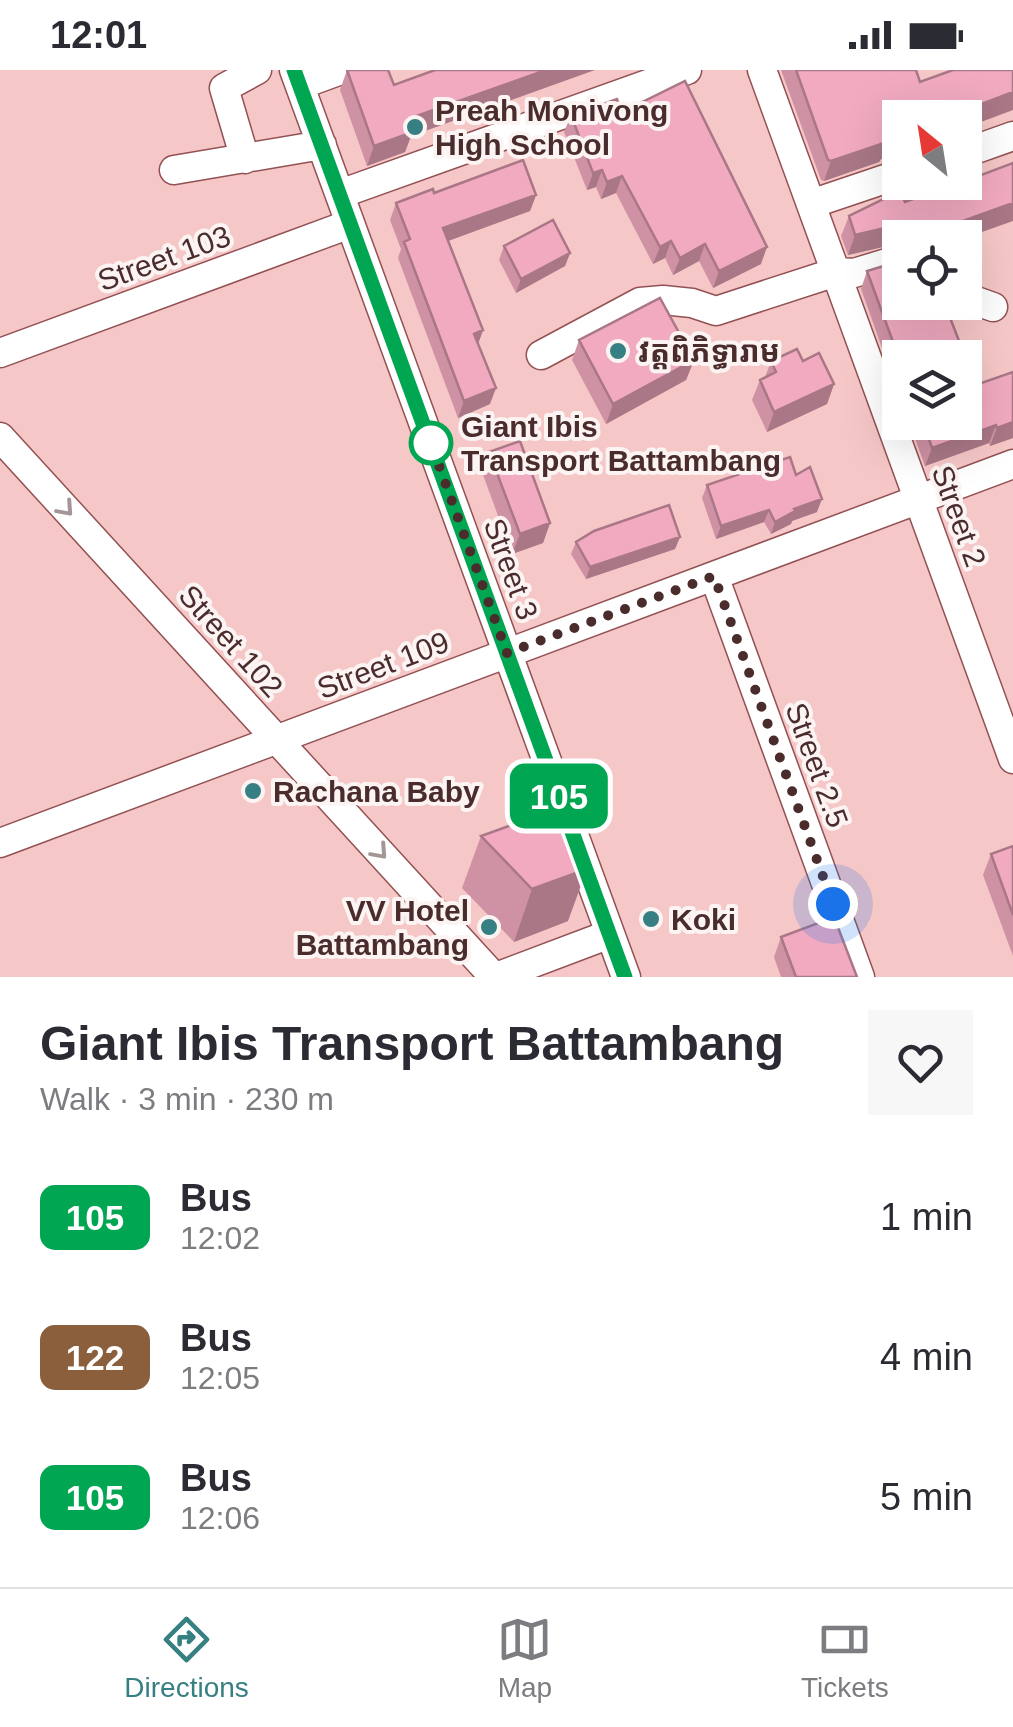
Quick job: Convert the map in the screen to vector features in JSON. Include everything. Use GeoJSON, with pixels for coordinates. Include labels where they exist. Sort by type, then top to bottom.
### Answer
{"type":"FeatureCollection","features":[{"type":"Feature","properties":{"kind":"street"},"geometry":{"type":"LineString","coordinates":[[245,159],[224,88],[257,70]]}},
{"type":"Feature","properties":{"kind":"street"},"geometry":{"type":"LineString","coordinates":[[297,78],[341,70]]}},
{"type":"Feature","properties":{"kind":"street"},"geometry":{"type":"LineString","coordinates":[[340,194],[687,70]]}},
{"type":"Feature","properties":{"kind":"street","name":"Street 2"},"geometry":{"type":"LineString","coordinates":[[762,70],[1013,759]]}},
{"type":"Feature","properties":{"kind":"street","name":"Street 3"},"geometry":{"type":"LineString","coordinates":[[297,78],[626,977]]}},
{"type":"Feature","properties":{"kind":"street"},"geometry":{"type":"LineString","coordinates":[[982,146],[1013,136]]}},
{"type":"Feature","properties":{"kind":"street"},"geometry":{"type":"LineString","coordinates":[[174,170],[322,144]]}},
{"type":"Feature","properties":{"kind":"street"},"geometry":{"type":"LineString","coordinates":[[811,204],[882,180]]}},
{"type":"Feature","properties":{"kind":"street","name":"Street 103"},"geometry":{"type":"LineString","coordinates":[[0,353],[350,224]]}},
{"type":"Feature","properties":{"kind":"street"},"geometry":{"type":"LineString","coordinates":[[540,355],[640,302],[692,302],[716,310],[836,272],[854,274],[882,265]]}},
{"type":"Feature","properties":{"kind":"street"},"geometry":{"type":"LineString","coordinates":[[982,303],[993,306]]}},
{"type":"Feature","properties":{"kind":"street","name":"Street 102"},"geometry":{"type":"LineString","coordinates":[[0,437],[495,977]]}},
{"type":"Feature","properties":{"kind":"street","name":"Street 109"},"geometry":{"type":"LineString","coordinates":[[0,843],[1013,464]]}},
{"type":"Feature","properties":{"kind":"street","name":"Street 2.5"},"geometry":{"type":"LineString","coordinates":[[714,576],[860,977]]}},
{"type":"Feature","properties":{"kind":"street"},"geometry":{"type":"LineString","coordinates":[[495,977],[610,934]]}},
{"type":"Feature","properties":{"kind":"building"},"geometry":{"type":"Polygon","coordinates":[[[347,70],[388,70],[394,85],[435,70],[546,70],[408,119],[413,132],[374,146],[347,70]]]}},
{"type":"Feature","properties":{"kind":"building"},"geometry":{"type":"Polygon","coordinates":[[[796,70],[916,70],[920,82],[953,70],[1013,70],[1013,92],[982,104],[982,100],[882,100],[882,144],[828,160],[796,70]]]}},
{"type":"Feature","properties":{"kind":"building"},"geometry":{"type":"Polygon","coordinates":[[[685,81],[767,247],[719,271],[705,244],[680,258],[671,241],[660,247],[622,176],[607,182],[602,170],[593,173],[571,115],[617,99],[622,112],[685,81]]]}},
{"type":"Feature","properties":{"kind":"building"},"geometry":{"type":"Polygon","coordinates":[[[523,160],[536,195],[443,228],[483,330],[474,334],[496,388],[464,401],[404,242],[410,239],[396,203],[523,160]]]}},
{"type":"Feature","properties":{"kind":"building"},"geometry":{"type":"Polygon","coordinates":[[[1013,163],[1013,203],[966,220],[882,220],[882,229],[855,235],[849,216],[882,200],[982,200],[982,175],[1013,163]]]}},
{"type":"Feature","properties":{"kind":"building"},"geometry":{"type":"Polygon","coordinates":[[[553,220],[570,253],[521,279],[504,246],[553,220]]]}},
{"type":"Feature","properties":{"kind":"building"},"geometry":{"type":"Polygon","coordinates":[[[882,266],[882,312],[867,271],[882,266]]]}},
{"type":"Feature","properties":{"kind":"building"},"geometry":{"type":"Polygon","coordinates":[[[660,298],[694,360],[613,404],[579,340],[660,298]]]}},
{"type":"Feature","properties":{"kind":"building"},"geometry":{"type":"Polygon","coordinates":[[[885,320],[951,320],[959,340],[892,340],[885,320]]]}},
{"type":"Feature","properties":{"kind":"building"},"geometry":{"type":"Polygon","coordinates":[[[797,349],[803,361],[819,353],[834,384],[774,412],[760,380],[776,372],[771,361],[797,349]]]}},
{"type":"Feature","properties":{"kind":"building"},"geometry":{"type":"Polygon","coordinates":[[[1013,372],[1013,422],[997,428],[996,425],[982,430],[982,383],[1013,372]]]}},
{"type":"Feature","properties":{"kind":"building"},"geometry":{"type":"Polygon","coordinates":[[[929,440],[954,440],[932,448],[929,440]]]}},
{"type":"Feature","properties":{"kind":"building"},"geometry":{"type":"Polygon","coordinates":[[[520,441],[550,523],[520,534],[489,452],[520,441]]]}},
{"type":"Feature","properties":{"kind":"building"},"geometry":{"type":"Polygon","coordinates":[[[790,457],[796,475],[810,467],[822,499],[794,509],[775,522],[769,510],[721,526],[707,485],[790,457]]]}},
{"type":"Feature","properties":{"kind":"building"},"geometry":{"type":"Polygon","coordinates":[[[669,505],[680,537],[590,567],[576,542],[594,531],[669,505]]]}},
{"type":"Feature","properties":{"kind":"building"},"geometry":{"type":"Polygon","coordinates":[[[565,806],[587,869],[532,889],[481,836],[565,806]]]}},
{"type":"Feature","properties":{"kind":"building"},"geometry":{"type":"Polygon","coordinates":[[[1013,846],[1013,915],[991,854],[1013,846]]]}},
{"type":"Feature","properties":{"kind":"building"},"geometry":{"type":"Polygon","coordinates":[[[834,917],[857,977],[796,977],[781,937],[834,917]]]}},
{"type":"Feature","properties":{"kind":"bus line","name":"105"},"geometry":{"type":"LineString","coordinates":[[294,70],[625,977]]}},
{"type":"Feature","properties":{"kind":"place","name":"Preah Monivong High School"},"geometry":{"type":"Point","coordinates":[415,127]}},
{"type":"Feature","properties":{"kind":"place","name":"វត្តពិភិទ្ធារាម"},"geometry":{"type":"Point","coordinates":[618,351]}},
{"type":"Feature","properties":{"kind":"place","name":"Giant Ibis Transport Battambang"},"geometry":{"type":"Point","coordinates":[431,443]}},
{"type":"Feature","properties":{"kind":"place","name":"Rachana Baby"},"geometry":{"type":"Point","coordinates":[253,791]}},
{"type":"Feature","properties":{"kind":"place","name":"Koki"},"geometry":{"type":"Point","coordinates":[651,919]}},
{"type":"Feature","properties":{"kind":"place","name":"VV Hotel Battambang"},"geometry":{"type":"Point","coordinates":[489,927]}},
{"type":"Feature","properties":{"kind":"route"},"geometry":{"type":"LineString","coordinates":[[431,443],[429,438],[507,653],[714,576],[833,904]]}}]}
